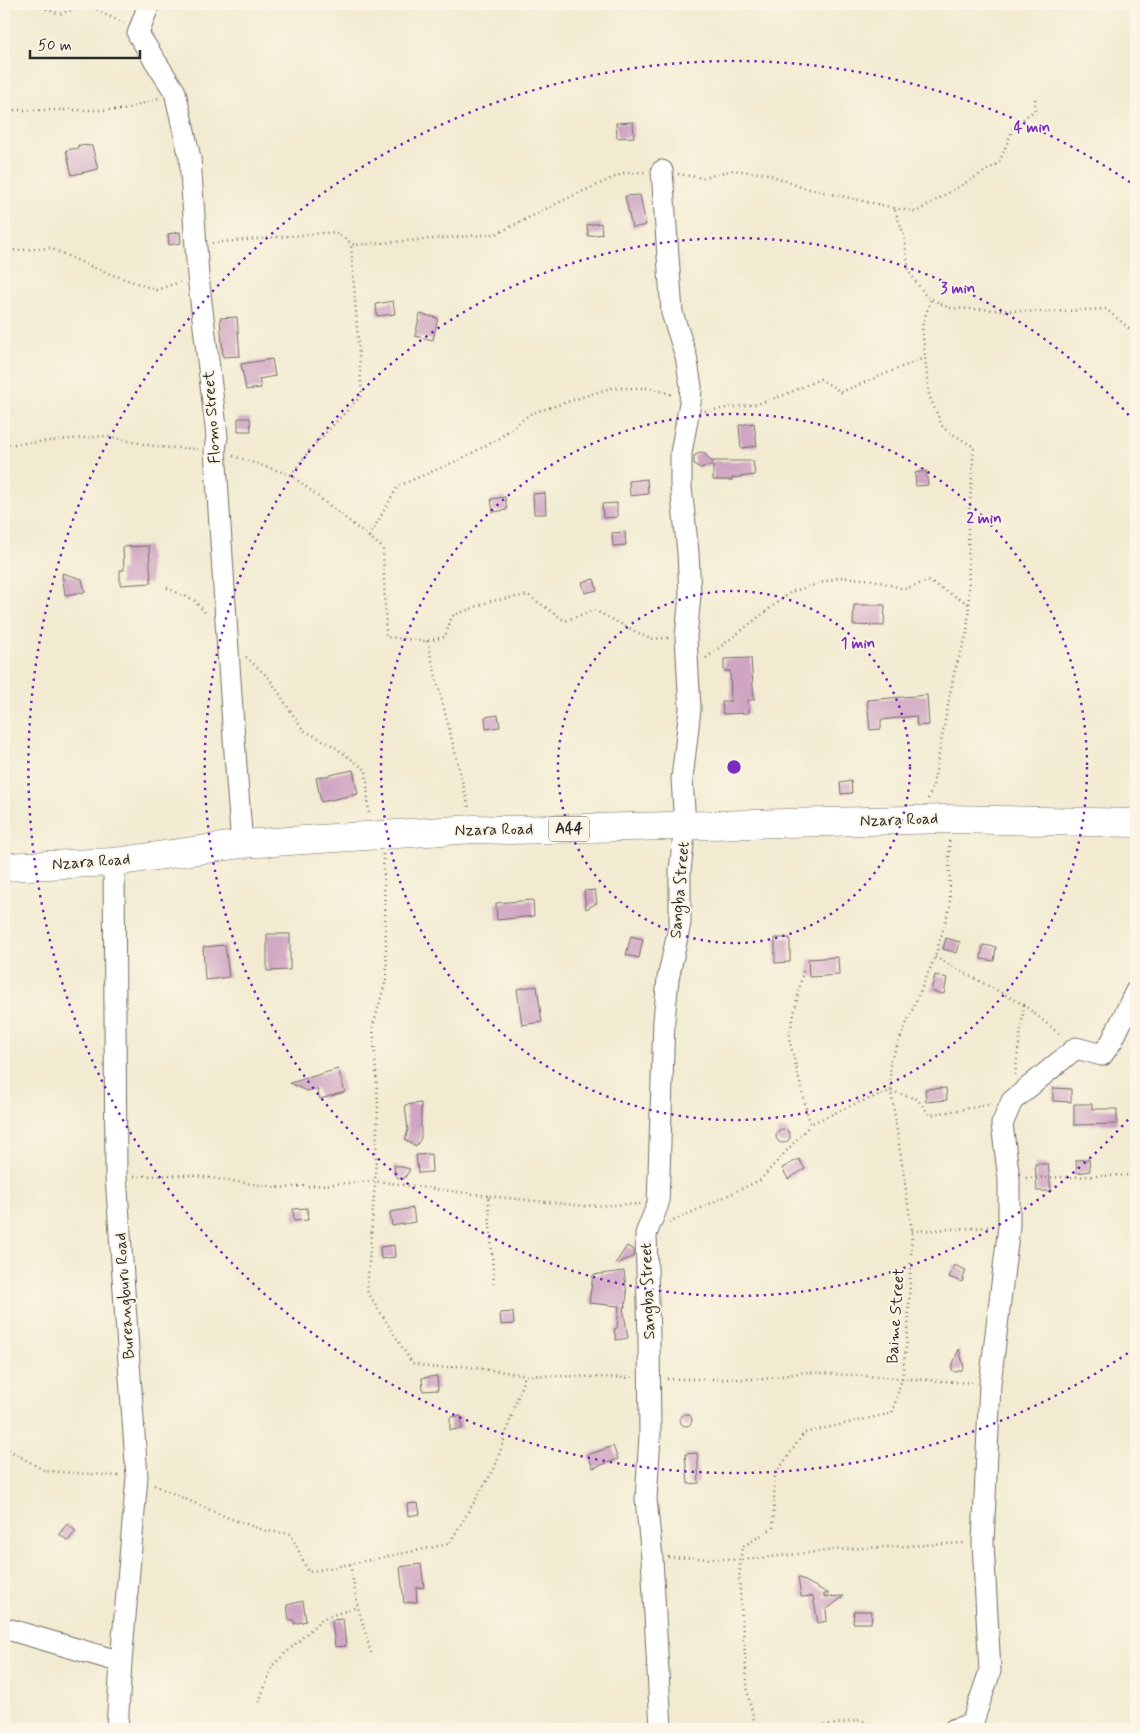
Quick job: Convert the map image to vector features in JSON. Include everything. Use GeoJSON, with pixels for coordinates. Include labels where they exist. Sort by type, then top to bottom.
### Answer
{"type":"FeatureCollection","features":[{"type":"Feature","properties":{"kind":"main road","name":"Nzara Road"},"geometry":{"type":"LineString","coordinates":[[4,867],[114,862],[242,844],[342,836],[383,836],[474,829],[510,830],[948,819],[1136,823]]}},
{"type":"Feature","properties":{"kind":"street"},"geometry":{"type":"LineString","coordinates":[[138,34],[149,4]]}},
{"type":"Feature","properties":{"kind":"street","name":"Flomo Street"},"geometry":{"type":"LineString","coordinates":[[138,34],[175,92],[190,158],[198,276],[217,436],[215,450],[229,640],[232,727],[242,844]]}},
{"type":"Feature","properties":{"kind":"street","name":"Sangba Street"},"geometry":{"type":"LineString","coordinates":[[661,1729],[652,1558],[646,1499],[650,1436],[650,1379],[646,1234],[658,1204],[664,1020],[668,979],[680,923],[680,871],[685,826],[682,779],[690,709],[686,637],[690,595],[688,552],[681,487],[681,453],[691,387],[686,356],[672,313],[662,171]]}},
{"type":"Feature","properties":{"kind":"street","name":"Bureangburu Road"},"geometry":{"type":"LineString","coordinates":[[114,862],[116,1176],[137,1477],[120,1662],[117,1729]]}},
{"type":"Feature","properties":{"kind":"street"},"geometry":{"type":"LineString","coordinates":[[955,1729],[972,1724],[990,1671],[983,1543],[990,1384],[1009,1226],[1010,1179],[1002,1124],[1012,1101],[1076,1048],[1102,1055],[1112,1041],[1136,991]]}},
{"type":"Feature","properties":{"kind":"street"},"geometry":{"type":"LineString","coordinates":[[4,1628],[120,1662]]}},
{"type":"Feature","properties":{"kind":"path"},"geometry":{"type":"LineString","coordinates":[[32,4],[60,14],[89,4],[104,14],[120,20],[138,34]]}},
{"type":"Feature","properties":{"kind":"path"},"geometry":{"type":"LineString","coordinates":[[4,110],[124,110],[175,92]]}},
{"type":"Feature","properties":{"kind":"path"},"geometry":{"type":"LineString","coordinates":[[894,208],[916,212],[999,163],[1014,126],[1035,110],[1035,96]]}},
{"type":"Feature","properties":{"kind":"path"},"geometry":{"type":"LineString","coordinates":[[292,475],[311,448],[362,395],[351,245]]}},
{"type":"Feature","properties":{"kind":"path"},"geometry":{"type":"LineString","coordinates":[[4,256],[5,252],[50,248],[99,270],[156,290],[198,276]]}},
{"type":"Feature","properties":{"kind":"path"},"geometry":{"type":"LineString","coordinates":[[921,820],[933,786],[954,673],[966,634],[969,604],[968,528],[974,447],[943,428],[929,395],[922,326],[932,299]]}},
{"type":"Feature","properties":{"kind":"path"},"geometry":{"type":"LineString","coordinates":[[369,537],[398,486],[459,460],[498,440],[530,414],[610,388],[651,388],[679,397],[688,414],[757,404],[784,395],[820,379],[841,392],[924,358]]}},
{"type":"Feature","properties":{"kind":"path"},"geometry":{"type":"LineString","coordinates":[[4,445],[105,436],[159,447],[215,450],[292,475],[383,548],[386,637],[427,641],[445,637],[452,616],[491,601],[528,595],[565,621],[594,610],[650,639],[686,637]]}},
{"type":"Feature","properties":{"kind":"path"},"geometry":{"type":"LineString","coordinates":[[689,671],[791,592],[840,577],[872,580],[904,589],[928,581],[969,604]]}},
{"type":"Feature","properties":{"kind":"path"},"geometry":{"type":"LineString","coordinates":[[167,588],[194,600],[229,640],[269,678],[304,730],[332,745],[366,770],[369,821],[383,836],[384,928],[387,976],[373,1026],[378,1104],[375,1181],[367,1291],[412,1362],[434,1368],[462,1366],[525,1375],[650,1379],[764,1379],[805,1372],[990,1384]]}},
{"type":"Feature","properties":{"kind":"path"},"geometry":{"type":"LineString","coordinates":[[427,641],[474,829]]}},
{"type":"Feature","properties":{"kind":"path","name":"Baime Street"},"geometry":{"type":"LineString","coordinates":[[756,1729],[748,1695],[739,1578],[742,1547],[773,1528],[774,1475],[804,1433],[892,1414],[902,1379],[908,1331],[912,1231],[891,1091],[890,1062],[934,956],[950,906],[948,819]]}},
{"type":"Feature","properties":{"kind":"path"},"geometry":{"type":"LineString","coordinates":[[934,956],[1024,1005],[1076,1048]]}},
{"type":"Feature","properties":{"kind":"path"},"geometry":{"type":"LineString","coordinates":[[803,971],[789,1038],[810,1124]]}},
{"type":"Feature","properties":{"kind":"path"},"geometry":{"type":"LineString","coordinates":[[646,1234],[760,1180],[810,1124],[857,1103],[891,1091],[917,1099],[930,1115],[1012,1101],[1024,1005]]}},
{"type":"Feature","properties":{"kind":"path"},"geometry":{"type":"LineString","coordinates":[[116,1176],[189,1175],[281,1188],[375,1181],[488,1196],[585,1206],[658,1204]]}},
{"type":"Feature","properties":{"kind":"path"},"geometry":{"type":"LineString","coordinates":[[1010,1179],[1136,1175]]}},
{"type":"Feature","properties":{"kind":"path"},"geometry":{"type":"LineString","coordinates":[[488,1196],[494,1284]]}},
{"type":"Feature","properties":{"kind":"path"},"geometry":{"type":"LineString","coordinates":[[912,1231],[1009,1226]]}},
{"type":"Feature","properties":{"kind":"path"},"geometry":{"type":"LineString","coordinates":[[4,1447],[45,1471],[137,1477],[226,1517],[266,1531],[291,1534],[308,1572],[448,1544],[495,1467],[525,1375]]}},
{"type":"Feature","properties":{"kind":"path"},"geometry":{"type":"LineString","coordinates":[[652,1558],[662,1556],[741,1560],[844,1549],[948,1543],[983,1543]]}},
{"type":"Feature","properties":{"kind":"path"},"geometry":{"type":"LineString","coordinates":[[350,1564],[358,1607],[372,1653]]}},
{"type":"Feature","properties":{"kind":"path"},"geometry":{"type":"LineString","coordinates":[[259,1702],[274,1665],[323,1618],[358,1607]]}},
{"type":"Feature","properties":{"kind":"path"},"geometry":{"type":"LineString","coordinates":[[804,1729],[860,1720],[883,1729]]}},
{"type":"Feature","properties":{"kind":"building"},"geometry":{"type":"Polygon","coordinates":[[[633,122],[634,137],[617,138],[616,123],[633,122]]]}},
{"type":"Feature","properties":{"kind":"building"},"geometry":{"type":"Polygon","coordinates":[[[78,145],[92,146],[98,169],[72,175],[66,150],[78,148],[78,145]]]}},
{"type":"Feature","properties":{"kind":"building"},"geometry":{"type":"Polygon","coordinates":[[[640,195],[646,225],[632,228],[625,196],[640,195]]]}},
{"type":"Feature","properties":{"kind":"building"},"geometry":{"type":"Polygon","coordinates":[[[601,223],[602,234],[588,236],[587,225],[601,223]]]}},
{"type":"Feature","properties":{"kind":"building"},"geometry":{"type":"Polygon","coordinates":[[[180,232],[181,243],[169,245],[168,234],[180,232]]]}},
{"type":"Feature","properties":{"kind":"building"},"geometry":{"type":"Polygon","coordinates":[[[393,301],[395,314],[377,316],[376,304],[393,301]]]}},
{"type":"Feature","properties":{"kind":"building"},"geometry":{"type":"Polygon","coordinates":[[[420,314],[438,318],[433,340],[415,336],[420,314]]]}},
{"type":"Feature","properties":{"kind":"building"},"geometry":{"type":"Polygon","coordinates":[[[237,317],[240,356],[223,357],[220,318],[237,317]]]}},
{"type":"Feature","properties":{"kind":"building"},"geometry":{"type":"Polygon","coordinates":[[[272,359],[275,376],[259,379],[261,388],[246,390],[241,364],[272,359]]]}},
{"type":"Feature","properties":{"kind":"building"},"geometry":{"type":"Polygon","coordinates":[[[238,418],[250,418],[251,431],[238,431],[238,418]]]}},
{"type":"Feature","properties":{"kind":"building"},"geometry":{"type":"Polygon","coordinates":[[[754,423],[757,446],[741,448],[739,425],[754,423]]]}},
{"type":"Feature","properties":{"kind":"building"},"geometry":{"type":"Polygon","coordinates":[[[700,452],[704,453],[713,463],[713,461],[753,461],[755,475],[732,478],[732,480],[713,480],[713,465],[700,468],[694,464],[694,456],[700,452]]]}},
{"type":"Feature","properties":{"kind":"building"},"geometry":{"type":"Polygon","coordinates":[[[926,471],[928,485],[916,486],[915,473],[926,471]]]}},
{"type":"Feature","properties":{"kind":"building"},"geometry":{"type":"Polygon","coordinates":[[[647,479],[648,494],[630,496],[629,481],[647,479]]]}},
{"type":"Feature","properties":{"kind":"building"},"geometry":{"type":"Polygon","coordinates":[[[545,493],[546,514],[534,514],[533,494],[545,493]]]}},
{"type":"Feature","properties":{"kind":"building"},"geometry":{"type":"Polygon","coordinates":[[[505,497],[507,510],[493,512],[491,499],[505,497]]]}},
{"type":"Feature","properties":{"kind":"building"},"geometry":{"type":"Polygon","coordinates":[[[617,503],[617,517],[603,518],[602,504],[617,503]]]}},
{"type":"Feature","properties":{"kind":"building"},"geometry":{"type":"Polygon","coordinates":[[[625,532],[626,545],[613,546],[612,533],[625,532]]]}},
{"type":"Feature","properties":{"kind":"building"},"geometry":{"type":"Polygon","coordinates":[[[149,546],[151,583],[120,585],[120,570],[124,570],[123,547],[149,546]]]}},
{"type":"Feature","properties":{"kind":"building"},"geometry":{"type":"Polygon","coordinates":[[[62,573],[82,579],[85,592],[65,595],[62,573]]]}},
{"type":"Feature","properties":{"kind":"building"},"geometry":{"type":"Polygon","coordinates":[[[594,579],[597,590],[585,593],[582,582],[594,579]]]}},
{"type":"Feature","properties":{"kind":"building"},"geometry":{"type":"Polygon","coordinates":[[[854,605],[885,605],[884,626],[853,625],[854,605]]]}},
{"type":"Feature","properties":{"kind":"building"},"geometry":{"type":"Polygon","coordinates":[[[751,658],[754,700],[748,700],[749,713],[723,714],[722,701],[731,701],[730,671],[724,671],[724,659],[751,658]]]}},
{"type":"Feature","properties":{"kind":"building"},"geometry":{"type":"Polygon","coordinates":[[[927,695],[929,725],[917,726],[916,716],[881,720],[881,729],[870,730],[867,700],[927,695]]]}},
{"type":"Feature","properties":{"kind":"building"},"geometry":{"type":"Polygon","coordinates":[[[498,715],[500,727],[486,729],[485,717],[498,715]]]}},
{"type":"Feature","properties":{"kind":"building"},"geometry":{"type":"Polygon","coordinates":[[[353,770],[358,794],[321,802],[316,778],[353,770]]]}},
{"type":"Feature","properties":{"kind":"building"},"geometry":{"type":"Polygon","coordinates":[[[851,781],[852,793],[841,794],[840,783],[851,781]]]}},
{"type":"Feature","properties":{"kind":"building"},"geometry":{"type":"Polygon","coordinates":[[[595,890],[597,903],[586,909],[584,891],[595,890]]]}},
{"type":"Feature","properties":{"kind":"building"},"geometry":{"type":"Polygon","coordinates":[[[533,900],[534,916],[497,920],[496,903],[533,900]]]}},
{"type":"Feature","properties":{"kind":"building"},"geometry":{"type":"Polygon","coordinates":[[[267,934],[290,934],[290,970],[267,971],[267,934]]]}},
{"type":"Feature","properties":{"kind":"building"},"geometry":{"type":"Polygon","coordinates":[[[631,936],[643,939],[639,958],[626,955],[631,936]]]}},
{"type":"Feature","properties":{"kind":"building"},"geometry":{"type":"Polygon","coordinates":[[[775,938],[790,938],[790,962],[775,963],[775,938]]]}},
{"type":"Feature","properties":{"kind":"building"},"geometry":{"type":"Polygon","coordinates":[[[946,938],[960,942],[957,953],[943,949],[946,938]]]}},
{"type":"Feature","properties":{"kind":"building"},"geometry":{"type":"Polygon","coordinates":[[[225,945],[229,977],[205,980],[203,947],[225,945]]]}},
{"type":"Feature","properties":{"kind":"building"},"geometry":{"type":"Polygon","coordinates":[[[983,945],[996,947],[994,961],[981,959],[983,945]]]}},
{"type":"Feature","properties":{"kind":"building"},"geometry":{"type":"Polygon","coordinates":[[[838,957],[839,975],[809,977],[808,959],[838,957]]]}},
{"type":"Feature","properties":{"kind":"building"},"geometry":{"type":"Polygon","coordinates":[[[935,975],[947,978],[944,994],[931,991],[935,975]]]}},
{"type":"Feature","properties":{"kind":"building"},"geometry":{"type":"Polygon","coordinates":[[[537,986],[542,1022],[522,1025],[517,989],[537,986]]]}},
{"type":"Feature","properties":{"kind":"building"},"geometry":{"type":"Polygon","coordinates":[[[338,1069],[345,1092],[320,1099],[317,1089],[306,1091],[290,1083],[338,1069]]]}},
{"type":"Feature","properties":{"kind":"building"},"geometry":{"type":"Polygon","coordinates":[[[946,1088],[947,1100],[926,1102],[925,1089],[946,1088]]]}},
{"type":"Feature","properties":{"kind":"building"},"geometry":{"type":"Polygon","coordinates":[[[1053,1088],[1071,1089],[1071,1102],[1053,1101],[1053,1088]]]}},
{"type":"Feature","properties":{"kind":"building"},"geometry":{"type":"Polygon","coordinates":[[[421,1103],[421,1138],[416,1146],[405,1140],[408,1130],[405,1105],[421,1103]]]}},
{"type":"Feature","properties":{"kind":"building"},"geometry":{"type":"Polygon","coordinates":[[[1074,1104],[1092,1104],[1092,1109],[1117,1109],[1117,1124],[1074,1125],[1074,1104]]]}},
{"type":"Feature","properties":{"kind":"building"},"geometry":{"type":"Polygon","coordinates":[[[783,1129],[788,1131],[790,1136],[788,1141],[783,1143],[778,1141],[776,1136],[778,1131],[783,1129]]]}},
{"type":"Feature","properties":{"kind":"building"},"geometry":{"type":"Polygon","coordinates":[[[431,1154],[432,1172],[418,1173],[416,1155],[431,1154]]]}},
{"type":"Feature","properties":{"kind":"building"},"geometry":{"type":"Polygon","coordinates":[[[799,1159],[805,1169],[788,1179],[782,1168],[799,1159]]]}},
{"type":"Feature","properties":{"kind":"building"},"geometry":{"type":"Polygon","coordinates":[[[1089,1159],[1090,1171],[1077,1173],[1076,1160],[1089,1159]]]}},
{"type":"Feature","properties":{"kind":"building"},"geometry":{"type":"Polygon","coordinates":[[[1035,1164],[1048,1164],[1051,1191],[1037,1191],[1035,1164]]]}},
{"type":"Feature","properties":{"kind":"building"},"geometry":{"type":"Polygon","coordinates":[[[394,1165],[410,1169],[404,1179],[398,1178],[395,1175],[394,1165]]]}},
{"type":"Feature","properties":{"kind":"building"},"geometry":{"type":"Polygon","coordinates":[[[307,1208],[308,1220],[294,1221],[293,1209],[307,1208]]]}},
{"type":"Feature","properties":{"kind":"building"},"geometry":{"type":"Polygon","coordinates":[[[413,1208],[415,1222],[392,1226],[390,1212],[413,1208]]]}},
{"type":"Feature","properties":{"kind":"building"},"geometry":{"type":"Polygon","coordinates":[[[394,1245],[395,1257],[381,1259],[380,1247],[394,1245]]]}},
{"type":"Feature","properties":{"kind":"building"},"geometry":{"type":"Polygon","coordinates":[[[627,1246],[634,1250],[633,1257],[615,1264],[627,1246]]]}},
{"type":"Feature","properties":{"kind":"building"},"geometry":{"type":"Polygon","coordinates":[[[954,1265],[966,1270],[962,1282],[949,1277],[954,1265]]]}},
{"type":"Feature","properties":{"kind":"building"},"geometry":{"type":"Polygon","coordinates":[[[624,1271],[627,1295],[625,1307],[623,1307],[628,1338],[616,1340],[614,1329],[617,1328],[619,1306],[589,1303],[593,1275],[624,1271]]]}},
{"type":"Feature","properties":{"kind":"building"},"geometry":{"type":"Polygon","coordinates":[[[513,1312],[514,1324],[501,1325],[500,1313],[513,1312]]]}},
{"type":"Feature","properties":{"kind":"building"},"geometry":{"type":"Polygon","coordinates":[[[959,1349],[964,1367],[962,1370],[955,1372],[952,1370],[952,1366],[959,1349]]]}},
{"type":"Feature","properties":{"kind":"building"},"geometry":{"type":"Polygon","coordinates":[[[437,1376],[438,1390],[423,1391],[422,1378],[437,1376]]]}},
{"type":"Feature","properties":{"kind":"building"},"geometry":{"type":"Polygon","coordinates":[[[684,1414],[688,1414],[692,1420],[688,1426],[684,1426],[680,1422],[680,1418],[684,1414]]]}},
{"type":"Feature","properties":{"kind":"building"},"geometry":{"type":"Polygon","coordinates":[[[461,1416],[462,1429],[450,1430],[450,1417],[461,1416]]]}},
{"type":"Feature","properties":{"kind":"building"},"geometry":{"type":"Polygon","coordinates":[[[613,1446],[618,1459],[593,1468],[588,1455],[613,1446]]]}},
{"type":"Feature","properties":{"kind":"building"},"geometry":{"type":"Polygon","coordinates":[[[697,1453],[699,1483],[688,1484],[685,1454],[697,1453]]]}},
{"type":"Feature","properties":{"kind":"building"},"geometry":{"type":"Polygon","coordinates":[[[418,1503],[420,1514],[408,1516],[407,1504],[418,1503]]]}},
{"type":"Feature","properties":{"kind":"building"},"geometry":{"type":"Polygon","coordinates":[[[67,1524],[76,1531],[68,1541],[59,1534],[67,1524]]]}},
{"type":"Feature","properties":{"kind":"building"},"geometry":{"type":"Polygon","coordinates":[[[421,1564],[424,1587],[416,1588],[417,1602],[404,1603],[400,1567],[421,1564]]]}},
{"type":"Feature","properties":{"kind":"building"},"geometry":{"type":"Polygon","coordinates":[[[798,1577],[829,1594],[824,1594],[824,1597],[844,1596],[826,1610],[827,1621],[818,1623],[813,1596],[801,1597],[798,1577]]]}},
{"type":"Feature","properties":{"kind":"building"},"geometry":{"type":"Polygon","coordinates":[[[303,1601],[306,1621],[294,1624],[294,1620],[289,1620],[287,1605],[303,1601]]]}},
{"type":"Feature","properties":{"kind":"building"},"geometry":{"type":"Polygon","coordinates":[[[854,1611],[872,1611],[871,1623],[853,1623],[854,1611]]]}},
{"type":"Feature","properties":{"kind":"building"},"geometry":{"type":"Polygon","coordinates":[[[343,1619],[346,1646],[335,1647],[332,1620],[343,1619]]]}}]}
